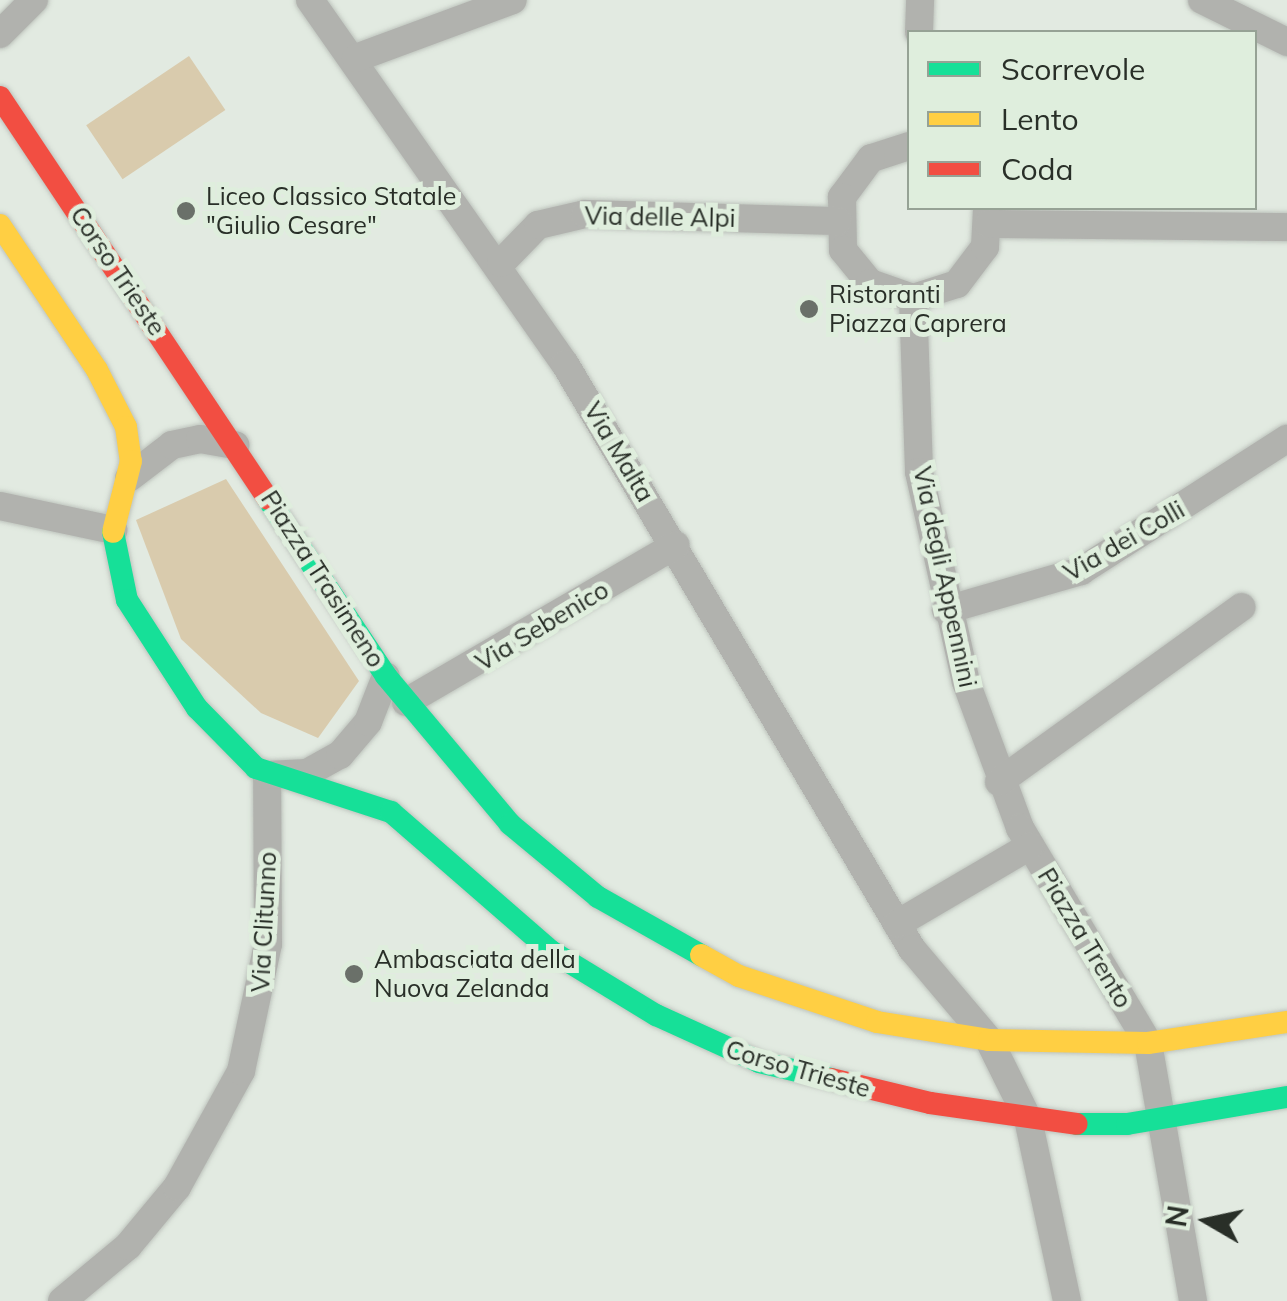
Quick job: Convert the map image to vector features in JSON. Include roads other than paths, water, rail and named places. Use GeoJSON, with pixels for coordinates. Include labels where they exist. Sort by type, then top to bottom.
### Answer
{"type":"FeatureCollection","features":[{"type":"Feature","properties":{"kind":"street"},"geometry":{"type":"LineString","coordinates":[[0,34],[34,0]]}},
{"type":"Feature","properties":{"kind":"street","name":"Via Malta"},"geometry":{"type":"LineString","coordinates":[[310,0],[356,58],[501,263],[676,545],[897,924]]}},
{"type":"Feature","properties":{"kind":"street"},"geometry":{"type":"LineString","coordinates":[[356,58],[513,0]]}},
{"type":"Feature","properties":{"kind":"street"},"geometry":{"type":"LineString","coordinates":[[919,30],[920,0]]}},
{"type":"Feature","properties":{"kind":"street"},"geometry":{"type":"LineString","coordinates":[[1202,0],[1232,20],[1287,42]]}},
{"type":"Feature","properties":{"kind":"street","name":"Corso Trieste"},"geometry":{"type":"LineString","coordinates":[[0,98],[235,444]]}},
{"type":"Feature","properties":{"kind":"street"},"geometry":{"type":"LineString","coordinates":[[907,147],[871,158],[853,175],[838,221],[853,268],[890,294],[912,298],[957,284],[985,247],[988,216],[1287,227]]}},
{"type":"Feature","properties":{"kind":"street","name":"Via delle Alpi"},"geometry":{"type":"LineString","coordinates":[[501,263],[538,225],[585,214],[838,221]]}},
{"type":"Feature","properties":{"kind":"street"},"geometry":{"type":"LineString","coordinates":[[0,225],[116,407],[130,443],[128,478],[113,530],[118,579],[140,621],[210,724],[266,775]]}},
{"type":"Feature","properties":{"kind":"street","name":"Via degli Appennini"},"geometry":{"type":"LineString","coordinates":[[912,298],[919,472],[946,610],[999,782],[1030,846]]}},
{"type":"Feature","properties":{"kind":"street"},"geometry":{"type":"LineString","coordinates":[[128,478],[172,444],[214,438],[235,444]]}},
{"type":"Feature","properties":{"kind":"street","name":"Via dei Colli"},"geometry":{"type":"LineString","coordinates":[[946,610],[1080,570],[1287,439]]}},
{"type":"Feature","properties":{"kind":"street","name":"Piazza Trasimeno"},"geometry":{"type":"LineString","coordinates":[[235,444],[386,676],[368,722],[340,755],[307,773],[266,775]]}},
{"type":"Feature","properties":{"kind":"street"},"geometry":{"type":"LineString","coordinates":[[0,506],[113,530]]}},
{"type":"Feature","properties":{"kind":"street","name":"Via Sebenico"},"geometry":{"type":"LineString","coordinates":[[406,702],[676,545]]}},
{"type":"Feature","properties":{"kind":"street"},"geometry":{"type":"LineString","coordinates":[[999,782],[1242,608]]}},
{"type":"Feature","properties":{"kind":"street"},"geometry":{"type":"LineString","coordinates":[[386,676],[534,847],[663,938],[739,976],[837,1012],[990,1040],[1148,1044],[1287,1022]]}},
{"type":"Feature","properties":{"kind":"street","name":"Corso Trieste"},"geometry":{"type":"LineString","coordinates":[[266,775],[360,797],[391,812],[551,950],[714,1044],[838,1084],[1028,1119],[1092,1126],[1287,1097]]}},
{"type":"Feature","properties":{"kind":"street","name":"Via Clitunno"},"geometry":{"type":"LineString","coordinates":[[62,1301],[128,1246],[178,1187],[241,1072],[266,977],[266,775]]}},
{"type":"Feature","properties":{"kind":"street","name":"Piazza Trento"},"geometry":{"type":"LineString","coordinates":[[897,924],[1030,846],[1148,1044],[1164,1118],[1192,1301]]}},
{"type":"Feature","properties":{"kind":"street"},"geometry":{"type":"LineString","coordinates":[[897,924],[926,970],[990,1040],[1028,1119],[1068,1301]]}},
{"type":"Feature","properties":{"kind":"place","name":"Liceo Classico Statale \"Giulio Cesare\""},"geometry":{"type":"Point","coordinates":[186,211]}},
{"type":"Feature","properties":{"kind":"place","name":"Ristoranti Piazza Caprera"},"geometry":{"type":"Point","coordinates":[809,309]}},
{"type":"Feature","properties":{"kind":"place","name":"Ambasciata della Nuova Zelanda"},"geometry":{"type":"Point","coordinates":[354,974]}}]}
